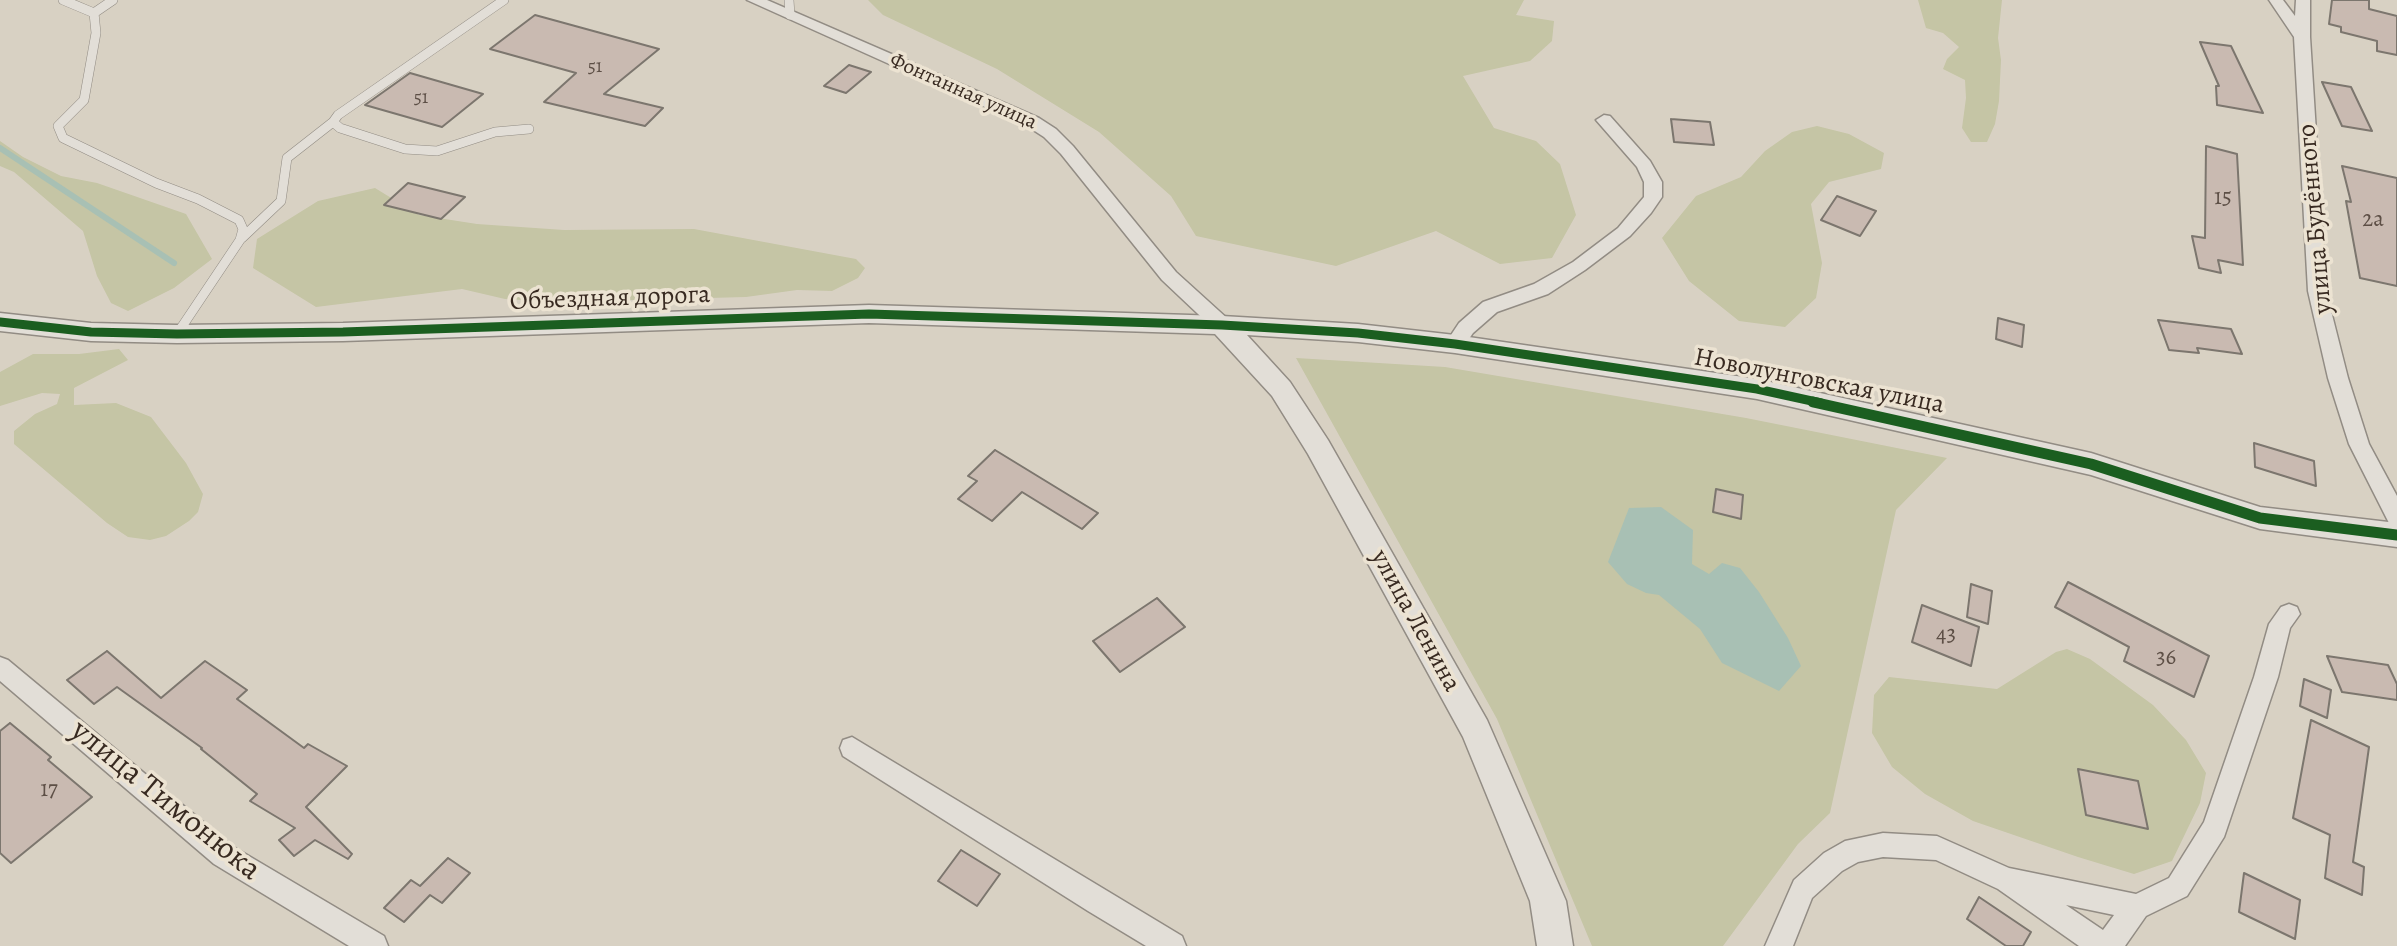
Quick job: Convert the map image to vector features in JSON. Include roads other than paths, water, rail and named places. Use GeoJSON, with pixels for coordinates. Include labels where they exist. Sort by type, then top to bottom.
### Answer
{"type":"FeatureCollection","features":[{"type":"Feature","properties":{"kind":"street","name":"Фонтанная улица"},"geometry":{"type":"LineString","coordinates":[[754,0],[789,8],[1033,122],[1050,133],[1067,150],[1169,276],[1222,325]]}},
{"type":"Feature","properties":{"kind":"street"},"geometry":{"type":"LineString","coordinates":[[2276,0],[2302,37]]}},
{"type":"Feature","properties":{"kind":"street","name":"улица Будённого"},"geometry":{"type":"LineString","coordinates":[[2303,0],[2302,37],[2317,291],[2338,378],[2359,443],[2397,517]]}},
{"type":"Feature","properties":{"kind":"street"},"geometry":{"type":"LineString","coordinates":[[1455,344],[1466,328],[1490,307],[1541,289],[1579,266],[1624,232],[1653,197],[1653,182],[1644,165],[1604,120]]}},
{"type":"Feature","properties":{"kind":"street","name":"Объездная дорога"},"geometry":{"type":"LineString","coordinates":[[0,322],[91,332],[177,334],[343,332],[869,314],[1222,325]]}},
{"type":"Feature","properties":{"kind":"street","name":"Новолунговская улица"},"geometry":{"type":"LineString","coordinates":[[1222,325],[1358,333],[1455,344],[1757,389],[2091,464],[2260,519],[2397,535]]}},
{"type":"Feature","properties":{"kind":"street","name":"улица Ленина"},"geometry":{"type":"LineString","coordinates":[[1222,325],[1281,389],[1318,447],[1476,730],[1548,901],[1555,946]]}},
{"type":"Feature","properties":{"kind":"street"},"geometry":{"type":"LineString","coordinates":[[2108,946],[2137,907],[2178,887],[2215,828],[2266,677],[2280,624],[2289,614]]}},
{"type":"Feature","properties":{"kind":"street","name":"улица Тимонюка"},"geometry":{"type":"LineString","coordinates":[[0,667],[223,855],[374,946]]}},
{"type":"Feature","properties":{"kind":"street"},"geometry":{"type":"LineString","coordinates":[[852,748],[1172,946]]}},
{"type":"Feature","properties":{"kind":"street"},"geometry":{"type":"LineString","coordinates":[[1779,946],[1803,889],[1833,862],[1854,850],[1883,845],[1937,848],[2007,880],[2102,946]]}},
{"type":"Feature","properties":{"kind":"street"},"geometry":{"type":"LineString","coordinates":[[2007,880],[2137,907]]}},
{"type":"Feature","properties":{"kind":"lane"},"geometry":{"type":"LineString","coordinates":[[63,0],[94,13]]}},
{"type":"Feature","properties":{"kind":"lane"},"geometry":{"type":"LineString","coordinates":[[94,13],[113,0]]}},
{"type":"Feature","properties":{"kind":"lane"},"geometry":{"type":"LineString","coordinates":[[177,334],[240,240],[281,201],[287,158],[333,122],[338,115],[504,0]]}},
{"type":"Feature","properties":{"kind":"lane"},"geometry":{"type":"LineString","coordinates":[[94,13],[96,33],[84,100],[58,127],[63,138],[239,220],[243,229],[240,240]]}},
{"type":"Feature","properties":{"kind":"lane"},"geometry":{"type":"LineString","coordinates":[[333,122],[340,128],[405,149],[437,151],[495,132],[529,129]]}},
{"type":"Feature","properties":{"kind":"waterway"},"geometry":{"type":"LineString","coordinates":[[0,148],[174,263]]}}]}
